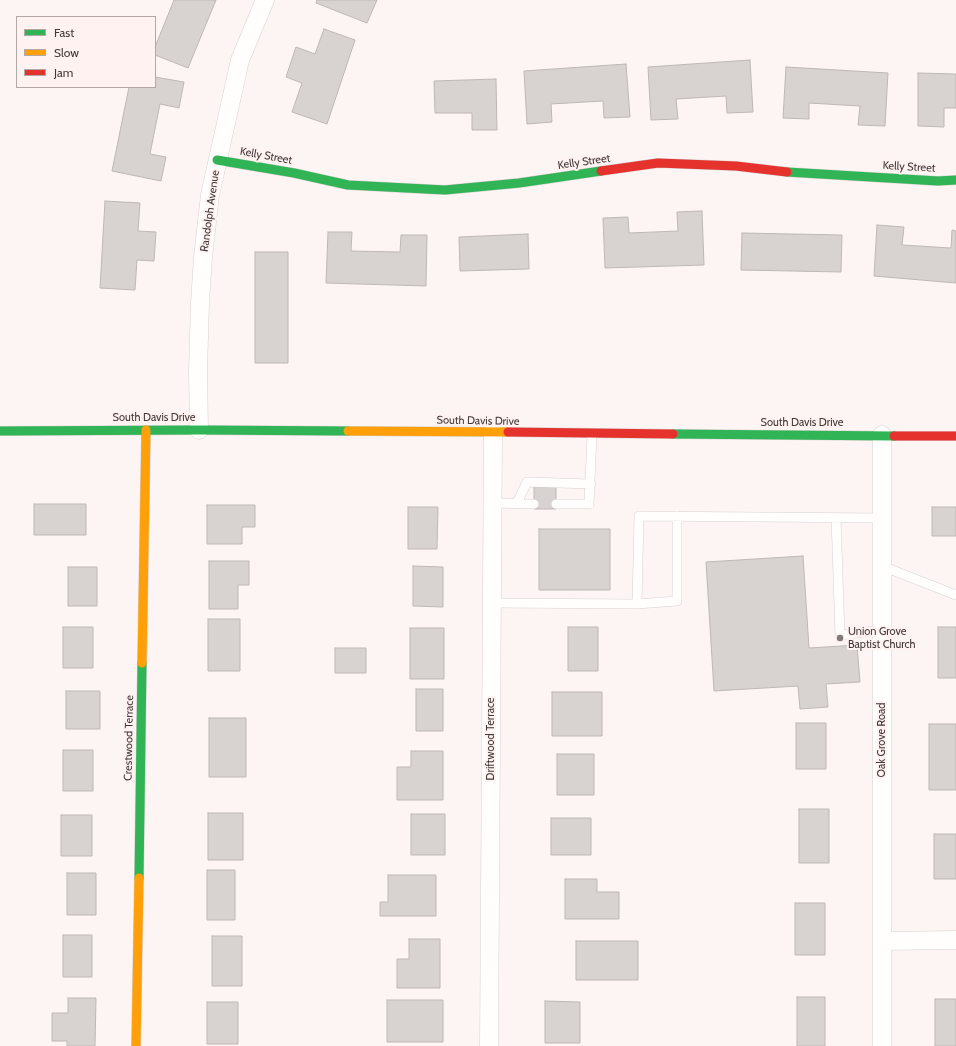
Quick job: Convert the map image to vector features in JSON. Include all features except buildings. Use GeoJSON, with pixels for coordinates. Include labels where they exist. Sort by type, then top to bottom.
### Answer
{"type":"FeatureCollection","features":[{"type":"Feature","properties":{"kind":"street","name":"Randolph Avenue"},"geometry":{"type":"LineString","coordinates":[[199,430],[198,371],[203,257],[210,195],[240,60],[265,0]]}},
{"type":"Feature","properties":{"kind":"street","name":"Kelly Street"},"geometry":{"type":"LineString","coordinates":[[217,160],[294,173],[348,185],[445,190],[519,183],[658,163],[736,166],[800,173],[938,181],[956,180]]}},
{"type":"Feature","properties":{"kind":"street","name":"Crestwood Terrace"},"geometry":{"type":"LineString","coordinates":[[136,1046],[146,430]]}},
{"type":"Feature","properties":{"kind":"street","name":"South Davis Drive"},"geometry":{"type":"LineString","coordinates":[[0,431],[199,430],[956,436]]}},
{"type":"Feature","properties":{"kind":"street","name":"Driftwood Terrace"},"geometry":{"type":"LineString","coordinates":[[489,1046],[493,433]]}},
{"type":"Feature","properties":{"kind":"street","name":"Oak Grove Road"},"geometry":{"type":"LineString","coordinates":[[882,435],[882,1046]]}},
{"type":"Feature","properties":{"kind":"street"},"geometry":{"type":"LineString","coordinates":[[882,941],[956,940]]}},
{"type":"Feature","properties":{"kind":"lane"},"geometry":{"type":"LineString","coordinates":[[556,504],[589,504],[592,434]]}},
{"type":"Feature","properties":{"kind":"lane"},"geometry":{"type":"LineString","coordinates":[[517,503],[527,482],[591,484]]}},
{"type":"Feature","properties":{"kind":"lane"},"geometry":{"type":"LineString","coordinates":[[492,503],[534,504]]}},
{"type":"Feature","properties":{"kind":"lane"},"geometry":{"type":"LineString","coordinates":[[637,604],[639,516],[882,518]]}},
{"type":"Feature","properties":{"kind":"lane"},"geometry":{"type":"LineString","coordinates":[[492,603],[637,604],[676,602],[677,516]]}},
{"type":"Feature","properties":{"kind":"lane"},"geometry":{"type":"LineString","coordinates":[[836,518],[840,635],[882,630]]}},
{"type":"Feature","properties":{"kind":"lane"},"geometry":{"type":"LineString","coordinates":[[882,566],[956,596]]}},
{"type":"Feature","properties":{"kind":"traffic: fast"},"geometry":{"type":"LineString","coordinates":[[217,160],[294,173],[348,185],[445,190],[519,183],[601,171]]}},
{"type":"Feature","properties":{"kind":"traffic: fast"},"geometry":{"type":"LineString","coordinates":[[787,172],[938,181],[956,180]]}},
{"type":"Feature","properties":{"kind":"traffic: fast"},"geometry":{"type":"LineString","coordinates":[[0,431],[348,431]]}},
{"type":"Feature","properties":{"kind":"traffic: fast"},"geometry":{"type":"LineString","coordinates":[[673,434],[894,436]]}},
{"type":"Feature","properties":{"kind":"traffic: fast"},"geometry":{"type":"LineString","coordinates":[[139,878],[142,663]]}},
{"type":"Feature","properties":{"kind":"traffic: slow"},"geometry":{"type":"LineString","coordinates":[[142,663],[146,430]]}},
{"type":"Feature","properties":{"kind":"traffic: slow"},"geometry":{"type":"LineString","coordinates":[[348,431],[508,432]]}},
{"type":"Feature","properties":{"kind":"traffic: slow"},"geometry":{"type":"LineString","coordinates":[[136,1046],[139,878]]}},
{"type":"Feature","properties":{"kind":"traffic: jam"},"geometry":{"type":"LineString","coordinates":[[601,171],[658,163],[736,166],[787,172]]}},
{"type":"Feature","properties":{"kind":"traffic: jam"},"geometry":{"type":"LineString","coordinates":[[508,432],[673,434]]}},
{"type":"Feature","properties":{"kind":"traffic: jam"},"geometry":{"type":"LineString","coordinates":[[894,436],[956,436]]}},
{"type":"Feature","properties":{"kind":"place","name":"Union Grove Baptist Church"},"geometry":{"type":"Point","coordinates":[840,638]}}]}
